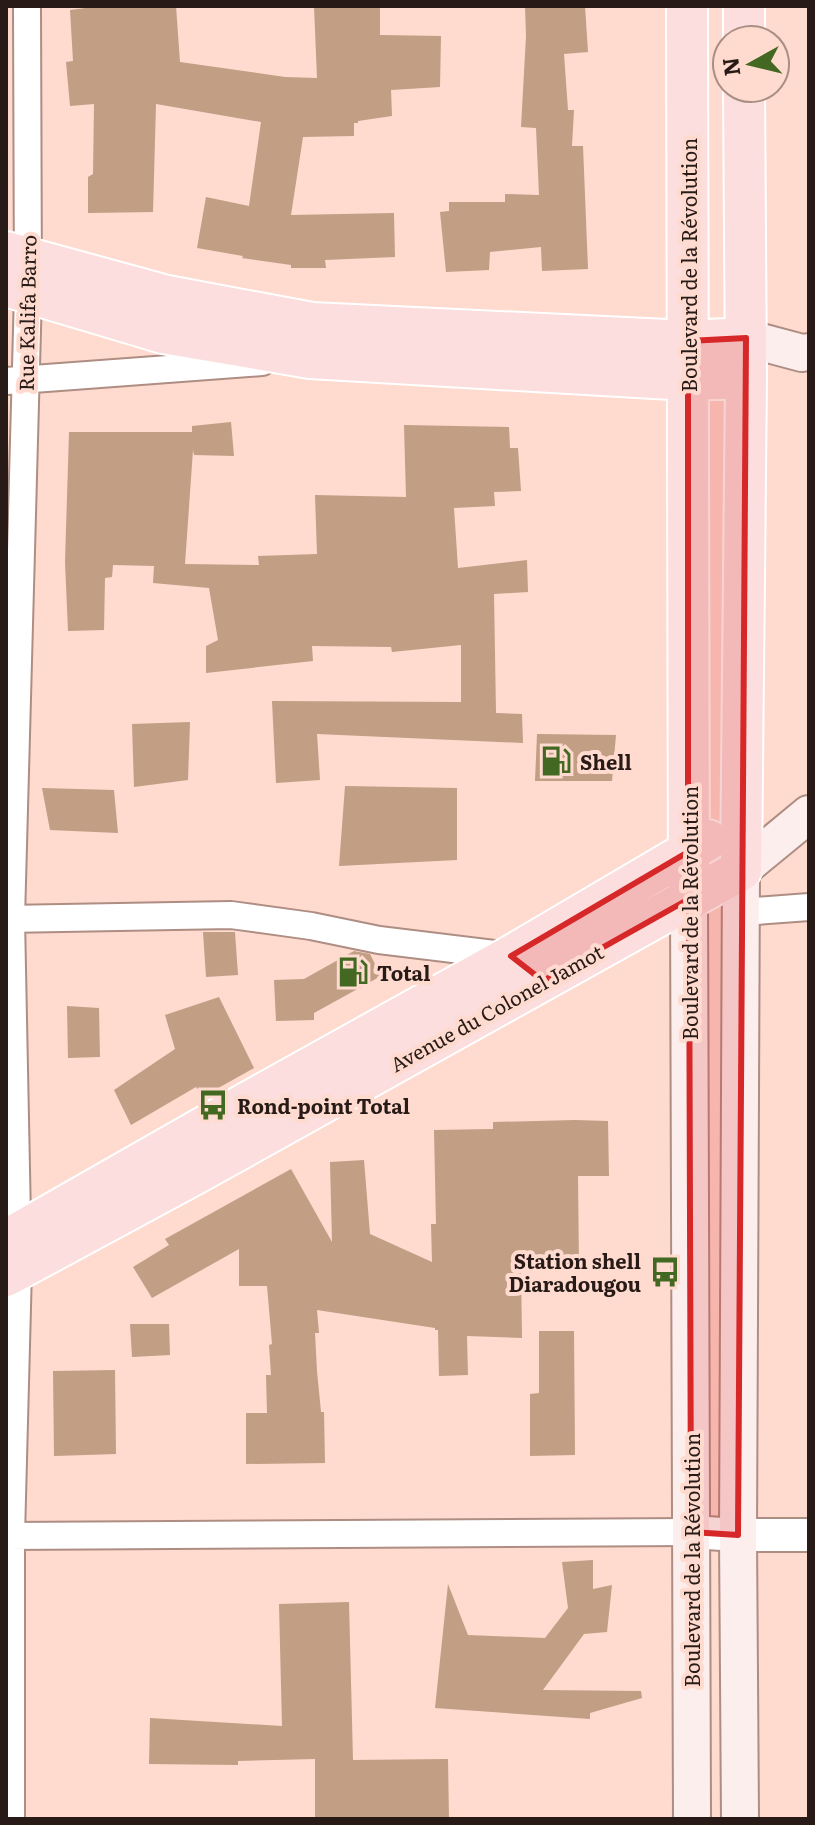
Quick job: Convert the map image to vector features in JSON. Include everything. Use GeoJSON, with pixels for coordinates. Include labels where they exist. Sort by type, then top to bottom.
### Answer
{"type":"FeatureCollection","features":[{"type":"Feature","properties":{"kind":"main road","name":"Boulevard de la Révolution"},"geometry":{"type":"LineString","coordinates":[[687,6],[692,1819]]}},
{"type":"Feature","properties":{"kind":"main road"},"geometry":{"type":"LineString","coordinates":[[740,1819],[738,1535],[746,378],[744,104]]}},
{"type":"Feature","properties":{"kind":"main road"},"geometry":{"type":"LineString","coordinates":[[17,272],[163,333],[310,358],[688,360],[746,338],[806,353]]}},
{"type":"Feature","properties":{"kind":"main road"},"geometry":{"type":"LineString","coordinates":[[17,272],[312,323],[688,360],[746,378],[806,353]]}},
{"type":"Feature","properties":{"kind":"main road","name":"Avenue du Colonel Jamot"},"geometry":{"type":"LineString","coordinates":[[12,1255],[225,1115],[511,956],[741,821],[808,815]]}},
{"type":"Feature","properties":{"kind":"main road","name":"Avenue du Colonel Jamot"},"geometry":{"type":"LineString","coordinates":[[12,1255],[195,1174],[741,870],[808,815]]}},
{"type":"Feature","properties":{"kind":"street","name":"Rue Kalifa Barro"},"geometry":{"type":"LineString","coordinates":[[11,1819],[9,919],[17,272],[27,6]]}},
{"type":"Feature","properties":{"kind":"street"},"geometry":{"type":"LineString","coordinates":[[16,381],[310,358]]}},
{"type":"Feature","properties":{"kind":"street"},"geometry":{"type":"LineString","coordinates":[[742,912],[809,907]]}},
{"type":"Feature","properties":{"kind":"street"},"geometry":{"type":"LineString","coordinates":[[9,919],[231,915],[311,926],[379,940],[511,956],[543,981]]}},
{"type":"Feature","properties":{"kind":"street"},"geometry":{"type":"LineString","coordinates":[[8,1536],[691,1532],[809,1535]]}},
{"type":"Feature","properties":{"kind":"highlighted area"},"geometry":{"type":"Polygon","coordinates":[[[746,338],[738,1535],[691,1532],[689,899],[543,981],[511,956],[688,852],[688,341],[746,338]]]}},
{"type":"Feature","properties":{"kind":"building"},"geometry":{"type":"Polygon","coordinates":[[[101,6],[176,6],[180,62],[285,77],[317,78],[314,6],[380,6],[380,35],[441,36],[440,87],[391,90],[392,116],[354,123],[354,136],[303,137],[291,215],[394,213],[395,257],[325,260],[326,268],[291,268],[291,265],[197,248],[206,197],[249,206],[261,122],[156,104],[153,212],[88,213],[88,177],[93,174],[94,104],[70,106],[66,62],[73,61],[70,10],[101,6]]]}},
{"type":"Feature","properties":{"kind":"building"},"geometry":{"type":"Polygon","coordinates":[[[525,6],[585,6],[588,52],[564,54],[568,110],[574,110],[572,146],[583,146],[588,269],[542,271],[541,247],[490,252],[489,270],[446,272],[440,212],[449,211],[449,202],[505,202],[505,194],[539,195],[536,128],[521,127],[525,6]]]}},
{"type":"Feature","properties":{"kind":"building"},"geometry":{"type":"Polygon","coordinates":[[[231,422],[234,456],[194,455],[193,450],[185,564],[259,565],[258,556],[317,554],[315,495],[406,497],[404,425],[509,427],[510,448],[518,448],[521,491],[494,492],[495,506],[454,508],[458,568],[527,560],[528,592],[494,594],[496,713],[522,714],[523,743],[317,734],[320,780],[276,783],[272,701],[461,702],[461,645],[392,652],[391,647],[312,646],[313,661],[206,673],[206,646],[218,640],[209,588],[153,583],[154,566],[113,565],[112,577],[105,578],[104,630],[68,631],[65,562],[69,432],[192,432],[192,426],[231,422]]]}},
{"type":"Feature","properties":{"kind":"building"},"geometry":{"type":"Polygon","coordinates":[[[190,722],[188,780],[134,787],[132,724],[190,722]]]}},
{"type":"Feature","properties":{"kind":"building"},"geometry":{"type":"Polygon","coordinates":[[[537,734],[616,735],[612,781],[535,781],[537,734]]]}},
{"type":"Feature","properties":{"kind":"building"},"geometry":{"type":"Polygon","coordinates":[[[345,786],[457,788],[457,860],[339,866],[345,786]]]}},
{"type":"Feature","properties":{"kind":"building"},"geometry":{"type":"Polygon","coordinates":[[[42,788],[114,790],[118,833],[50,830],[42,788]]]}},
{"type":"Feature","properties":{"kind":"building"},"geometry":{"type":"Polygon","coordinates":[[[203,932],[235,932],[238,975],[206,977],[203,932]]]}},
{"type":"Feature","properties":{"kind":"building"},"geometry":{"type":"Polygon","coordinates":[[[354,951],[370,954],[381,976],[314,1013],[314,1020],[276,1021],[274,980],[304,979],[354,951]]]}},
{"type":"Feature","properties":{"kind":"building"},"geometry":{"type":"Polygon","coordinates":[[[219,997],[254,1068],[204,1096],[196,1087],[131,1125],[114,1090],[175,1049],[165,1015],[219,997]]]}},
{"type":"Feature","properties":{"kind":"building"},"geometry":{"type":"Polygon","coordinates":[[[67,1006],[99,1008],[100,1057],[68,1058],[67,1006]]]}},
{"type":"Feature","properties":{"kind":"building"},"geometry":{"type":"Polygon","coordinates":[[[608,1121],[609,1176],[578,1176],[579,1269],[521,1270],[522,1338],[467,1336],[468,1375],[439,1376],[438,1330],[435,1328],[317,1310],[319,1333],[315,1333],[321,1412],[324,1412],[325,1463],[246,1464],[246,1413],[267,1413],[266,1375],[271,1375],[269,1345],[272,1344],[267,1286],[239,1286],[239,1249],[152,1298],[133,1267],[169,1245],[165,1239],[291,1169],[332,1242],[330,1162],[364,1160],[370,1234],[432,1262],[431,1224],[436,1224],[434,1130],[493,1129],[493,1122],[608,1121]]]}},
{"type":"Feature","properties":{"kind":"building"},"geometry":{"type":"Polygon","coordinates":[[[130,1324],[169,1324],[170,1355],[132,1357],[130,1324]]]}},
{"type":"Feature","properties":{"kind":"building"},"geometry":{"type":"Polygon","coordinates":[[[539,1331],[574,1331],[575,1455],[530,1456],[530,1394],[539,1393],[539,1331]]]}},
{"type":"Feature","properties":{"kind":"building"},"geometry":{"type":"Polygon","coordinates":[[[115,1370],[116,1454],[54,1456],[53,1371],[115,1370]]]}},
{"type":"Feature","properties":{"kind":"building"},"geometry":{"type":"Polygon","coordinates":[[[593,1560],[593,1589],[612,1585],[607,1632],[584,1634],[543,1690],[641,1691],[642,1698],[590,1713],[590,1719],[435,1708],[448,1584],[468,1635],[545,1638],[568,1608],[562,1562],[593,1560]]]}},
{"type":"Feature","properties":{"kind":"building"},"geometry":{"type":"Polygon","coordinates":[[[349,1602],[353,1760],[448,1759],[449,1819],[315,1819],[315,1759],[238,1761],[238,1765],[149,1764],[150,1718],[282,1726],[279,1604],[349,1602]]]}},
{"type":"Feature","properties":{"kind":"place","name":"Shell"},"geometry":{"type":"Point","coordinates":[556,761]}},
{"type":"Feature","properties":{"kind":"place","name":"Total"},"geometry":{"type":"Point","coordinates":[353,972]}},
{"type":"Feature","properties":{"kind":"place","name":"Rond-point Total"},"geometry":{"type":"Point","coordinates":[213,1105]}},
{"type":"Feature","properties":{"kind":"place","name":"Station shell Diaradougou"},"geometry":{"type":"Point","coordinates":[665,1272]}}]}
